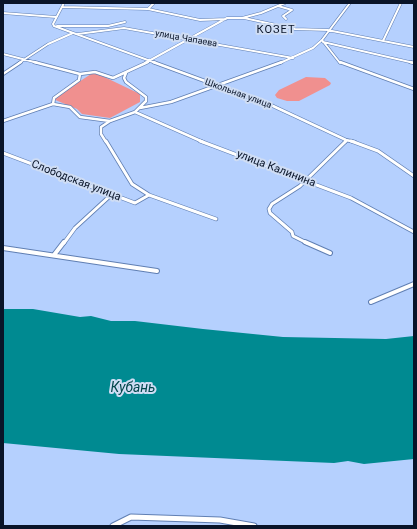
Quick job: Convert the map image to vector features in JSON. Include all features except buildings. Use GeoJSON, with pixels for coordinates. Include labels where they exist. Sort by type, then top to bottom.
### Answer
{"type":"FeatureCollection","features":[{"type":"Feature","properties":{"kind":"street"},"geometry":{"type":"LineString","coordinates":[[64,3],[56,17],[53,24],[54,26],[108,26],[125,22]]}},
{"type":"Feature","properties":{"kind":"street"},"geometry":{"type":"LineString","coordinates":[[148,9],[154,3]]}},
{"type":"Feature","properties":{"kind":"street"},"geometry":{"type":"LineString","coordinates":[[242,18],[286,3]]}},
{"type":"Feature","properties":{"kind":"street"},"geometry":{"type":"LineString","coordinates":[[140,108],[161,105],[294,58],[322,41],[327,30],[350,3]]}},
{"type":"Feature","properties":{"kind":"street"},"geometry":{"type":"LineString","coordinates":[[383,41],[400,3]]}},
{"type":"Feature","properties":{"kind":"street"},"geometry":{"type":"LineString","coordinates":[[278,6],[292,10],[283,16],[286,19]]}},
{"type":"Feature","properties":{"kind":"street"},"geometry":{"type":"LineString","coordinates":[[63,7],[148,9],[200,20],[242,18],[295,29],[327,30],[414,47]]}},
{"type":"Feature","properties":{"kind":"street"},"geometry":{"type":"LineString","coordinates":[[3,13],[56,17]]}},
{"type":"Feature","properties":{"kind":"street"},"geometry":{"type":"LineString","coordinates":[[3,54],[80,74],[95,72],[110,78],[126,73],[150,61],[227,18]]}},
{"type":"Feature","properties":{"kind":"street","name":"Школьная улица"},"geometry":{"type":"LineString","coordinates":[[54,26],[273,106],[346,140],[362,144],[378,151],[414,176]]}},
{"type":"Feature","properties":{"kind":"street","name":"улица Чапаева"},"geometry":{"type":"LineString","coordinates":[[77,34],[119,28],[294,58]]}},
{"type":"Feature","properties":{"kind":"street"},"geometry":{"type":"LineString","coordinates":[[3,74],[48,44],[73,33]]}},
{"type":"Feature","properties":{"kind":"street"},"geometry":{"type":"LineString","coordinates":[[322,41],[414,63]]}},
{"type":"Feature","properties":{"kind":"street"},"geometry":{"type":"LineString","coordinates":[[322,41],[341,64],[414,89]]}},
{"type":"Feature","properties":{"kind":"street"},"geometry":{"type":"LineString","coordinates":[[126,73],[124,78],[126,82],[144,94],[146,100],[135,112],[110,121],[101,127],[101,134],[132,184],[149,194],[216,219]]}},
{"type":"Feature","properties":{"kind":"street"},"geometry":{"type":"LineString","coordinates":[[53,104],[54,98],[79,80],[80,74]]}},
{"type":"Feature","properties":{"kind":"street"},"geometry":{"type":"LineString","coordinates":[[3,122],[53,104],[70,107],[80,117],[110,121]]}},
{"type":"Feature","properties":{"kind":"street","name":"улица Калинина"},"geometry":{"type":"LineString","coordinates":[[135,112],[198,141],[351,198],[414,232]]}},
{"type":"Feature","properties":{"kind":"street"},"geometry":{"type":"LineString","coordinates":[[330,253],[293,236],[292,232],[270,213],[269,209],[272,204],[300,186],[346,143],[346,140]]}},
{"type":"Feature","properties":{"kind":"street","name":"Слободская улица"},"geometry":{"type":"LineString","coordinates":[[3,153],[135,203],[149,194]]}},
{"type":"Feature","properties":{"kind":"street"},"geometry":{"type":"LineString","coordinates":[[54,255],[75,228],[111,195]]}},
{"type":"Feature","properties":{"kind":"street"},"geometry":{"type":"LineString","coordinates":[[3,248],[158,271]]}},
{"type":"Feature","properties":{"kind":"street"},"geometry":{"type":"LineString","coordinates":[[371,302],[414,284]]}},
{"type":"Feature","properties":{"kind":"street"},"geometry":{"type":"LineString","coordinates":[[113,526],[131,517],[220,520],[254,526]]}},
{"type":"Feature","properties":{"kind":"shaded area"},"geometry":{"type":"Polygon","coordinates":[[[94,72],[140,94],[140,102],[110,118],[82,114],[77,109],[53,99],[94,72]]]}},
{"type":"Feature","properties":{"kind":"shaded area"},"geometry":{"type":"Polygon","coordinates":[[[306,77],[325,78],[331,83],[330,85],[299,101],[287,101],[277,98],[275,95],[279,90],[306,77]]]}},
{"type":"Feature","properties":{"kind":"water","name":"Кубань"},"geometry":{"type":"Polygon","coordinates":[[[3,309],[33,309],[80,317],[91,316],[111,321],[135,321],[283,337],[386,339],[414,336],[414,459],[364,464],[348,461],[334,463],[119,454],[3,443],[3,309]]]}},
{"type":"Feature","properties":{"kind":"district","name":"КОЗЕТ"},"geometry":{"type":"Point","coordinates":[276,30]}}]}
